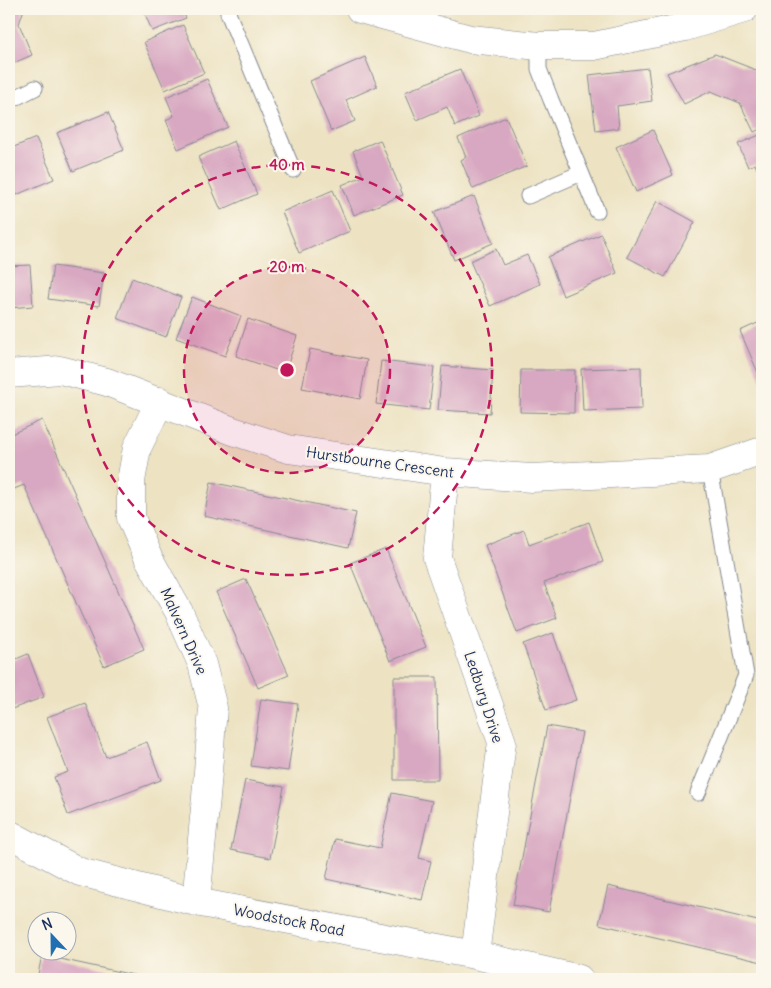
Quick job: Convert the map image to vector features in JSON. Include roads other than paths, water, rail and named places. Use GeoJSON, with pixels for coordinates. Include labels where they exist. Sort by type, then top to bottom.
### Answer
{"type":"FeatureCollection","features":[{"type":"Feature","properties":{"kind":"street"},"geometry":{"type":"LineString","coordinates":[[360,9],[470,40],[538,46],[594,46],[685,27],[744,9]]}},
{"type":"Feature","properties":{"kind":"street","name":"Hurstbourne Crescent"},"geometry":{"type":"LineString","coordinates":[[9,374],[60,370],[107,382],[160,401],[233,431],[288,449],[445,472],[532,478],[710,469],[762,451]]}},
{"type":"Feature","properties":{"kind":"street","name":"Malvern Drive"},"geometry":{"type":"LineString","coordinates":[[160,401],[137,448],[131,481],[131,518],[148,557],[179,612],[202,664],[213,708],[196,902]]}},
{"type":"Feature","properties":{"kind":"street","name":"Ledbury Drive"},"geometry":{"type":"LineString","coordinates":[[445,472],[437,558],[502,742],[475,955]]}},
{"type":"Feature","properties":{"kind":"street","name":"Woodstock Road"},"geometry":{"type":"LineString","coordinates":[[9,834],[80,872],[196,902],[475,955],[579,979]]}},
{"type":"Feature","properties":{"kind":"lane"},"geometry":{"type":"LineString","coordinates":[[229,9],[228,13],[293,170]]}},
{"type":"Feature","properties":{"kind":"lane"},"geometry":{"type":"LineString","coordinates":[[538,46],[539,69],[597,211]]}},
{"type":"Feature","properties":{"kind":"lane"},"geometry":{"type":"LineString","coordinates":[[9,101],[35,88]]}},
{"type":"Feature","properties":{"kind":"lane"},"geometry":{"type":"LineString","coordinates":[[528,196],[581,173]]}},
{"type":"Feature","properties":{"kind":"lane"},"geometry":{"type":"LineString","coordinates":[[698,793],[746,675],[710,469]]}}]}
